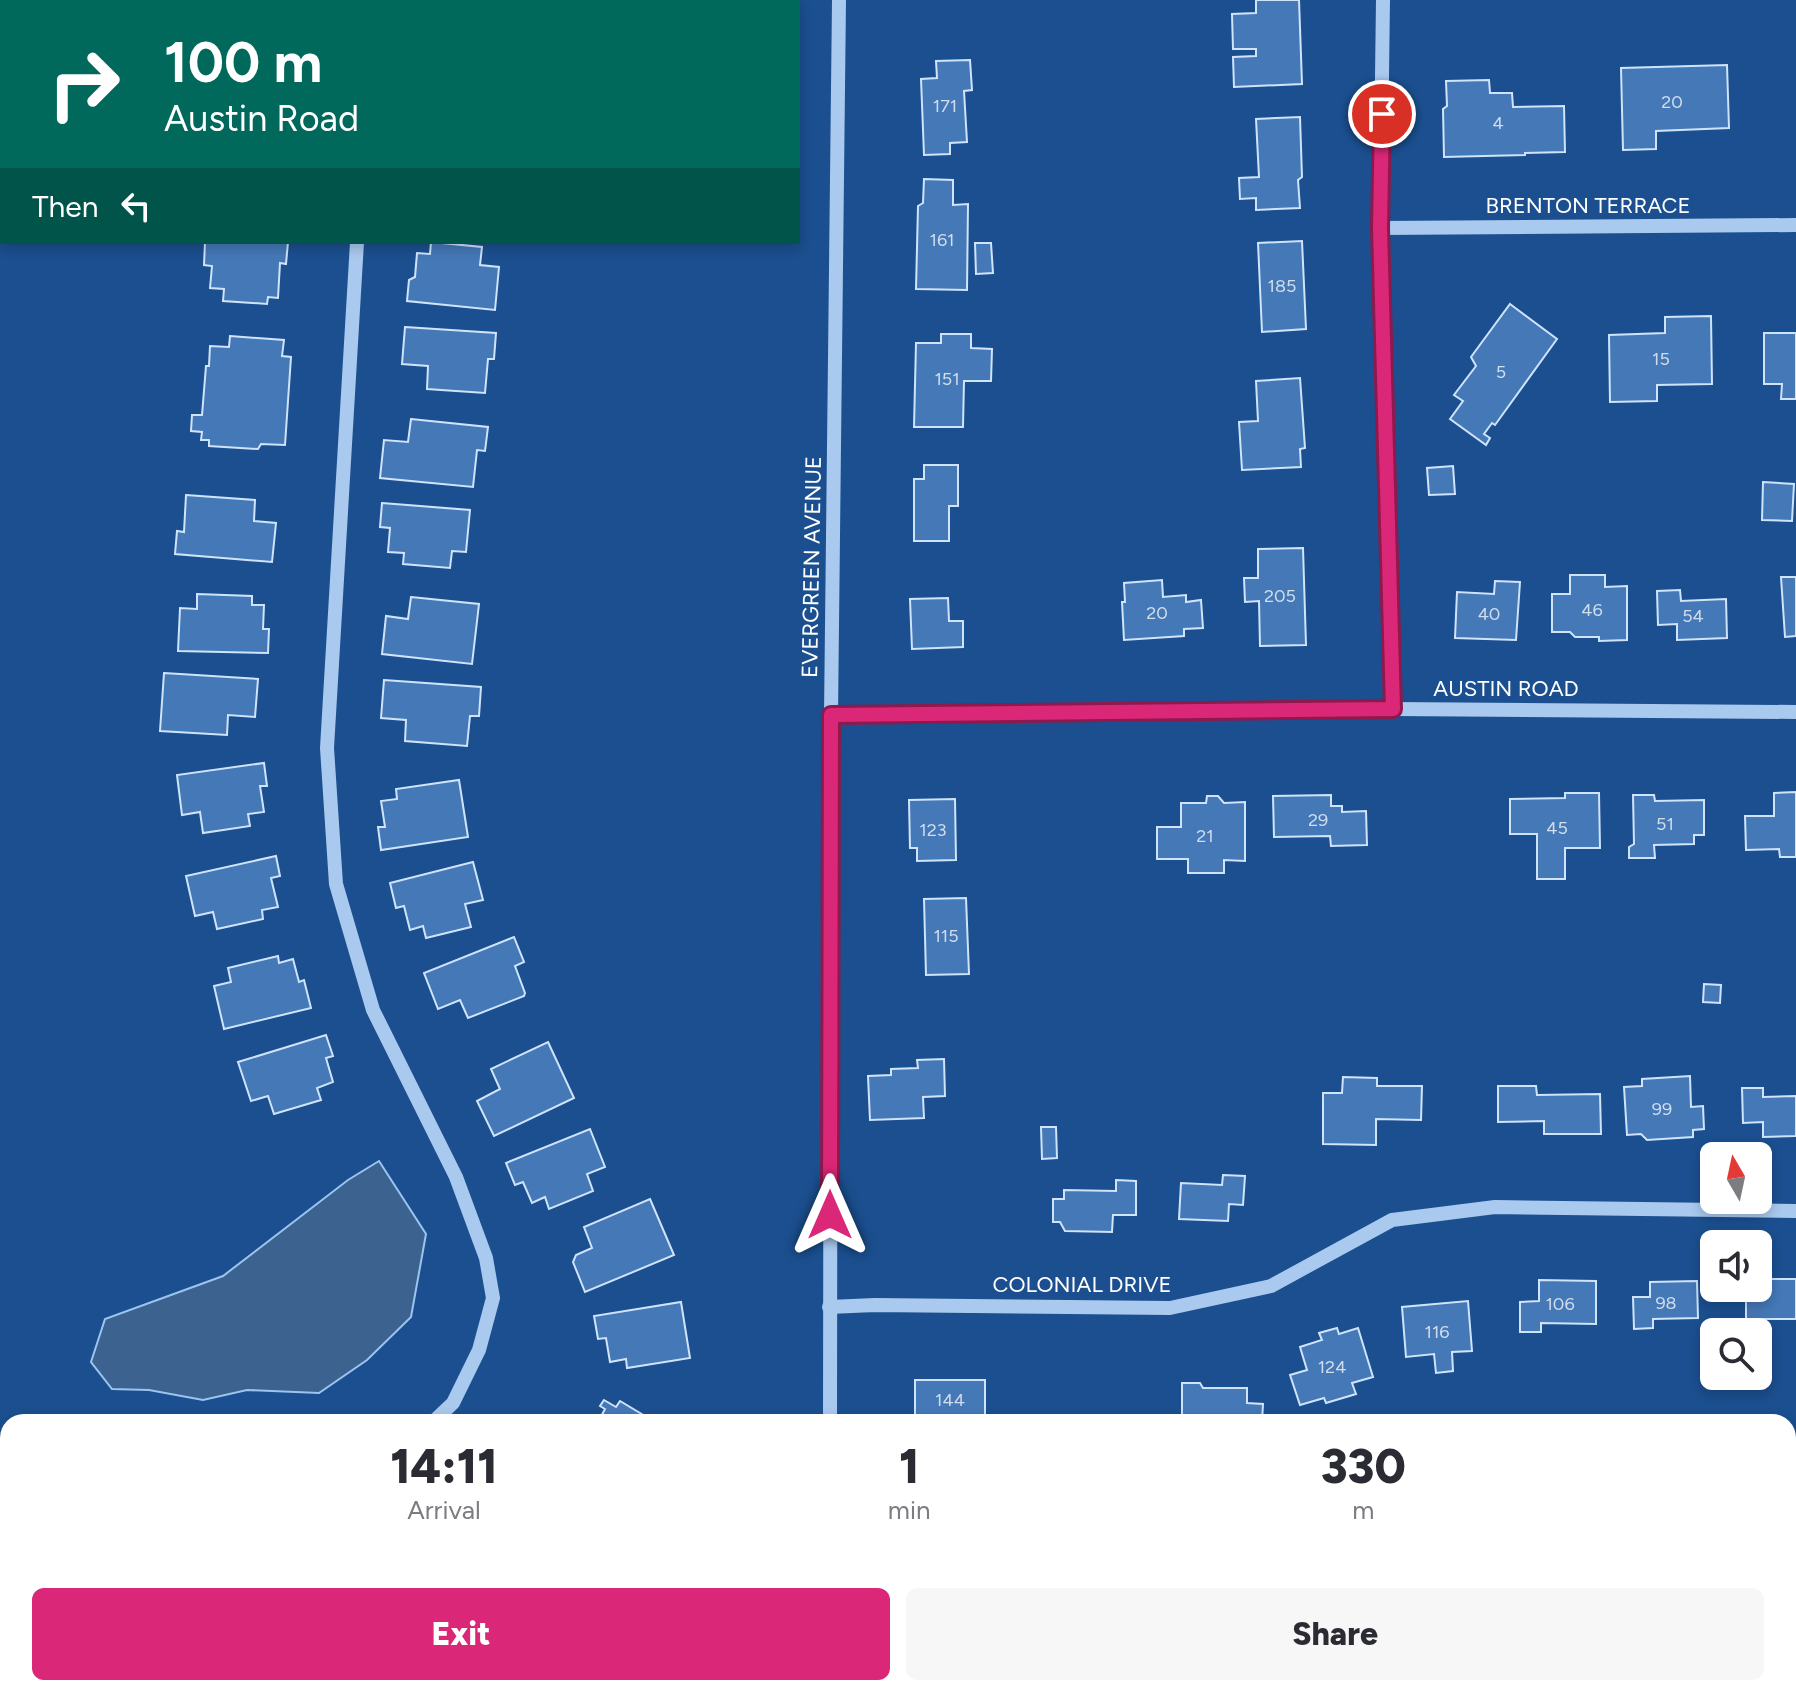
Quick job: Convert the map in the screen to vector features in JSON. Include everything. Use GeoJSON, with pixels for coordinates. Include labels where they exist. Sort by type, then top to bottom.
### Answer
{"type":"FeatureCollection","features":[{"type":"Feature","properties":{"kind":"street","name":"EVERGREEN AVENUE"},"geometry":{"type":"LineString","coordinates":[[830,1414],[831,715],[839,0]]}},
{"type":"Feature","properties":{"kind":"street"},"geometry":{"type":"LineString","coordinates":[[1383,0],[1380,228],[1393,709]]}},
{"type":"Feature","properties":{"kind":"street","name":"BRENTON TERRACE"},"geometry":{"type":"LineString","coordinates":[[1380,228],[1796,225]]}},
{"type":"Feature","properties":{"kind":"street"},"geometry":{"type":"LineString","coordinates":[[357,244],[327,748],[336,884],[373,1010],[456,1177],[486,1258],[493,1298],[479,1350],[453,1403],[441,1414]]}},
{"type":"Feature","properties":{"kind":"street","name":"AUSTIN ROAD"},"geometry":{"type":"LineString","coordinates":[[831,715],[1393,709],[1796,712]]}},
{"type":"Feature","properties":{"kind":"street","name":"COLONIAL DRIVE"},"geometry":{"type":"LineString","coordinates":[[829,1307],[1170,1308],[1271,1286],[1392,1220],[1495,1207],[1796,1211]]}},
{"type":"Feature","properties":{"kind":"water"},"geometry":{"type":"Polygon","coordinates":[[[379,1161],[426,1234],[411,1317],[367,1360],[319,1393],[247,1390],[203,1400],[149,1390],[112,1389],[91,1362],[105,1319],[223,1276],[348,1180],[379,1161]]]}},
{"type":"Feature","properties":{"kind":"building"},"geometry":{"type":"Polygon","coordinates":[[[1256,0],[1299,0],[1302,84],[1234,87],[1233,57],[1256,56],[1256,49],[1233,49],[1232,14],[1256,13],[1256,0]]]}},
{"type":"Feature","properties":{"kind":"building"},"geometry":{"type":"Polygon","coordinates":[[[970,60],[972,90],[964,91],[967,142],[950,143],[950,154],[924,155],[921,79],[937,78],[936,61],[970,60]]]}},
{"type":"Feature","properties":{"kind":"building"},"geometry":{"type":"Polygon","coordinates":[[[1727,65],[1729,128],[1656,131],[1656,149],[1623,150],[1621,68],[1727,65]]]}},
{"type":"Feature","properties":{"kind":"building"},"geometry":{"type":"Polygon","coordinates":[[[1489,80],[1490,93],[1512,93],[1513,107],[1564,106],[1565,152],[1444,157],[1446,81],[1489,80]]]}},
{"type":"Feature","properties":{"kind":"building"},"geometry":{"type":"Polygon","coordinates":[[[1300,117],[1300,208],[1256,210],[1256,198],[1240,199],[1239,178],[1259,177],[1256,119],[1300,117]]]}},
{"type":"Feature","properties":{"kind":"building"},"geometry":{"type":"Polygon","coordinates":[[[924,179],[953,180],[953,205],[968,204],[967,290],[916,289],[918,206],[923,203],[924,179]]]}},
{"type":"Feature","properties":{"kind":"building"},"geometry":{"type":"Polygon","coordinates":[[[1302,241],[1306,329],[1262,332],[1258,243],[1302,241]]]}},
{"type":"Feature","properties":{"kind":"building"},"geometry":{"type":"Polygon","coordinates":[[[975,243],[991,243],[993,273],[976,274],[975,243]]]}},
{"type":"Feature","properties":{"kind":"building"},"geometry":{"type":"Polygon","coordinates":[[[205,244],[288,244],[286,264],[280,263],[278,298],[268,297],[267,304],[223,301],[224,289],[210,288],[212,266],[204,265],[205,244]]]}},
{"type":"Feature","properties":{"kind":"building"},"geometry":{"type":"Polygon","coordinates":[[[431,244],[482,247],[480,265],[499,267],[495,310],[407,301],[409,280],[415,277],[417,253],[430,254],[431,244]]]}},
{"type":"Feature","properties":{"kind":"building"},"geometry":{"type":"Polygon","coordinates":[[[1510,304],[1557,339],[1495,425],[1492,423],[1484,434],[1490,438],[1486,445],[1450,419],[1463,401],[1454,395],[1476,366],[1471,357],[1510,304]]]}},
{"type":"Feature","properties":{"kind":"building"},"geometry":{"type":"Polygon","coordinates":[[[1711,316],[1712,384],[1657,385],[1657,401],[1610,402],[1609,335],[1665,333],[1665,317],[1711,316]]]}},
{"type":"Feature","properties":{"kind":"building"},"geometry":{"type":"Polygon","coordinates":[[[405,327],[496,333],[494,359],[488,359],[485,393],[427,389],[428,366],[402,364],[405,327]]]}},
{"type":"Feature","properties":{"kind":"building"},"geometry":{"type":"Polygon","coordinates":[[[1764,333],[1796,333],[1796,399],[1781,399],[1782,384],[1764,384],[1764,333]]]}},
{"type":"Feature","properties":{"kind":"building"},"geometry":{"type":"Polygon","coordinates":[[[941,334],[971,334],[971,348],[992,349],[991,381],[964,381],[963,427],[914,427],[916,343],[941,343],[941,334]]]}},
{"type":"Feature","properties":{"kind":"building"},"geometry":{"type":"Polygon","coordinates":[[[230,336],[284,340],[282,356],[291,357],[285,445],[261,444],[258,449],[209,446],[209,440],[201,440],[202,432],[191,431],[192,415],[202,415],[210,346],[229,347],[230,336]]]}},
{"type":"Feature","properties":{"kind":"building"},"geometry":{"type":"Polygon","coordinates":[[[1300,378],[1305,448],[1300,449],[1301,467],[1242,470],[1239,422],[1258,421],[1256,381],[1300,378]]]}},
{"type":"Feature","properties":{"kind":"building"},"geometry":{"type":"Polygon","coordinates":[[[411,419],[488,427],[485,451],[477,450],[473,487],[380,478],[384,440],[408,442],[411,419]]]}},
{"type":"Feature","properties":{"kind":"building"},"geometry":{"type":"Polygon","coordinates":[[[924,465],[958,465],[958,506],[949,506],[949,541],[914,541],[914,479],[924,479],[924,465]]]}},
{"type":"Feature","properties":{"kind":"building"},"geometry":{"type":"Polygon","coordinates":[[[1453,466],[1455,494],[1429,495],[1427,468],[1453,466]]]}},
{"type":"Feature","properties":{"kind":"building"},"geometry":{"type":"Polygon","coordinates":[[[1763,482],[1794,484],[1792,521],[1762,520],[1763,482]]]}},
{"type":"Feature","properties":{"kind":"building"},"geometry":{"type":"Polygon","coordinates":[[[186,495],[255,500],[254,521],[276,523],[272,562],[175,554],[177,531],[184,532],[186,495]]]}},
{"type":"Feature","properties":{"kind":"building"},"geometry":{"type":"Polygon","coordinates":[[[382,503],[470,510],[466,552],[452,551],[450,568],[403,564],[404,553],[388,552],[390,528],[380,527],[382,503]]]}},
{"type":"Feature","properties":{"kind":"building"},"geometry":{"type":"Polygon","coordinates":[[[1303,548],[1306,645],[1260,646],[1259,601],[1245,602],[1244,578],[1258,578],[1258,549],[1303,548]]]}},
{"type":"Feature","properties":{"kind":"building"},"geometry":{"type":"Polygon","coordinates":[[[1570,575],[1605,575],[1605,587],[1627,586],[1627,640],[1599,641],[1599,637],[1575,637],[1570,632],[1552,632],[1552,594],[1570,594],[1570,575]]]}},
{"type":"Feature","properties":{"kind":"building"},"geometry":{"type":"Polygon","coordinates":[[[1781,577],[1796,577],[1796,636],[1785,637],[1781,577]]]}},
{"type":"Feature","properties":{"kind":"building"},"geometry":{"type":"Polygon","coordinates":[[[1162,580],[1163,597],[1186,595],[1186,602],[1201,600],[1203,628],[1184,629],[1184,636],[1124,640],[1124,583],[1162,580]]]}},
{"type":"Feature","properties":{"kind":"building"},"geometry":{"type":"Polygon","coordinates":[[[1495,581],[1520,582],[1516,640],[1455,638],[1457,592],[1494,594],[1495,581]]]}},
{"type":"Feature","properties":{"kind":"building"},"geometry":{"type":"Polygon","coordinates":[[[1680,590],[1681,601],[1726,599],[1727,638],[1677,640],[1677,624],[1658,625],[1657,591],[1680,590]]]}},
{"type":"Feature","properties":{"kind":"building"},"geometry":{"type":"Polygon","coordinates":[[[197,594],[252,596],[252,605],[264,605],[263,629],[269,629],[268,653],[178,651],[180,608],[197,609],[197,594]]]}},
{"type":"Feature","properties":{"kind":"building"},"geometry":{"type":"Polygon","coordinates":[[[411,597],[479,604],[472,664],[382,654],[386,616],[408,619],[411,597]]]}},
{"type":"Feature","properties":{"kind":"building"},"geometry":{"type":"Polygon","coordinates":[[[948,598],[949,621],[963,621],[963,647],[912,649],[910,599],[948,598]]]}},
{"type":"Feature","properties":{"kind":"building"},"geometry":{"type":"Polygon","coordinates":[[[164,673],[258,679],[255,717],[228,715],[227,735],[160,731],[164,673]]]}},
{"type":"Feature","properties":{"kind":"building"},"geometry":{"type":"Polygon","coordinates":[[[384,680],[481,687],[479,716],[470,716],[467,746],[405,741],[406,720],[381,718],[384,680]]]}},
{"type":"Feature","properties":{"kind":"building"},"geometry":{"type":"Polygon","coordinates":[[[264,763],[267,786],[260,786],[264,812],[248,814],[250,826],[203,833],[200,812],[182,815],[177,775],[264,763]]]}},
{"type":"Feature","properties":{"kind":"building"},"geometry":{"type":"Polygon","coordinates":[[[459,780],[468,837],[381,850],[378,827],[385,827],[381,801],[397,799],[396,789],[459,780]]]}},
{"type":"Feature","properties":{"kind":"building"},"geometry":{"type":"Polygon","coordinates":[[[1796,792],[1796,857],[1780,857],[1779,849],[1746,850],[1745,816],[1774,816],[1774,793],[1796,792]]]}},
{"type":"Feature","properties":{"kind":"building"},"geometry":{"type":"Polygon","coordinates":[[[1565,793],[1599,793],[1600,848],[1565,848],[1565,879],[1537,879],[1537,834],[1510,834],[1510,799],[1565,798],[1565,793]]]}},
{"type":"Feature","properties":{"kind":"building"},"geometry":{"type":"Polygon","coordinates":[[[1331,795],[1331,806],[1342,806],[1342,812],[1366,811],[1367,845],[1331,846],[1330,836],[1274,837],[1273,796],[1331,795]]]}},
{"type":"Feature","properties":{"kind":"building"},"geometry":{"type":"Polygon","coordinates":[[[1633,795],[1654,795],[1655,801],[1704,800],[1704,835],[1694,835],[1694,844],[1654,845],[1655,858],[1629,858],[1629,847],[1634,844],[1633,795]]]}},
{"type":"Feature","properties":{"kind":"building"},"geometry":{"type":"Polygon","coordinates":[[[1207,796],[1218,796],[1224,803],[1245,802],[1245,861],[1224,860],[1224,873],[1188,873],[1188,859],[1157,859],[1157,827],[1181,827],[1181,803],[1206,803],[1207,796]]]}},
{"type":"Feature","properties":{"kind":"building"},"geometry":{"type":"Polygon","coordinates":[[[955,799],[956,860],[917,861],[917,848],[910,848],[909,800],[955,799]]]}},
{"type":"Feature","properties":{"kind":"building"},"geometry":{"type":"Polygon","coordinates":[[[276,856],[280,876],[271,878],[278,907],[262,910],[263,919],[217,929],[213,912],[195,916],[186,876],[276,856]]]}},
{"type":"Feature","properties":{"kind":"building"},"geometry":{"type":"Polygon","coordinates":[[[473,862],[483,900],[465,904],[471,927],[426,938],[423,926],[410,930],[404,906],[396,908],[390,883],[473,862]]]}},
{"type":"Feature","properties":{"kind":"building"},"geometry":{"type":"Polygon","coordinates":[[[966,898],[969,974],[926,975],[924,899],[966,898]]]}},
{"type":"Feature","properties":{"kind":"building"},"geometry":{"type":"Polygon","coordinates":[[[514,937],[524,962],[515,966],[524,996],[468,1018],[460,1000],[438,1009],[424,973],[514,937]]]}},
{"type":"Feature","properties":{"kind":"building"},"geometry":{"type":"Polygon","coordinates":[[[278,956],[279,963],[293,959],[299,982],[304,980],[311,1008],[224,1029],[214,986],[231,982],[228,968],[278,956]]]}},
{"type":"Feature","properties":{"kind":"building"},"geometry":{"type":"Polygon","coordinates":[[[1704,984],[1721,985],[1720,1003],[1703,1002],[1704,984]]]}},
{"type":"Feature","properties":{"kind":"building"},"geometry":{"type":"Polygon","coordinates":[[[326,1035],[333,1056],[326,1058],[333,1082],[317,1088],[321,1100],[274,1114],[268,1096],[251,1101],[238,1062],[326,1035]]]}},
{"type":"Feature","properties":{"kind":"building"},"geometry":{"type":"Polygon","coordinates":[[[548,1042],[574,1098],[494,1136],[477,1101],[500,1089],[491,1069],[548,1042]]]}},
{"type":"Feature","properties":{"kind":"building"},"geometry":{"type":"Polygon","coordinates":[[[944,1059],[945,1096],[923,1097],[924,1118],[870,1120],[868,1076],[891,1075],[891,1069],[918,1068],[917,1060],[944,1059]]]}},
{"type":"Feature","properties":{"kind":"building"},"geometry":{"type":"Polygon","coordinates":[[[1690,1076],[1691,1107],[1703,1106],[1704,1129],[1693,1130],[1693,1137],[1647,1140],[1641,1134],[1627,1135],[1624,1087],[1642,1086],[1642,1079],[1690,1076]]]}},
{"type":"Feature","properties":{"kind":"building"},"geometry":{"type":"Polygon","coordinates":[[[1343,1077],[1377,1078],[1377,1086],[1422,1086],[1421,1120],[1376,1119],[1376,1145],[1323,1144],[1323,1093],[1342,1093],[1343,1077]]]}},
{"type":"Feature","properties":{"kind":"building"},"geometry":{"type":"Polygon","coordinates":[[[1498,1086],[1536,1086],[1537,1095],[1600,1094],[1601,1134],[1544,1134],[1544,1121],[1498,1122],[1498,1086]]]}},
{"type":"Feature","properties":{"kind":"building"},"geometry":{"type":"Polygon","coordinates":[[[1742,1088],[1763,1088],[1763,1097],[1796,1096],[1796,1136],[1763,1137],[1763,1122],[1743,1123],[1742,1088]]]}},
{"type":"Feature","properties":{"kind":"building"},"geometry":{"type":"Polygon","coordinates":[[[1041,1127],[1056,1127],[1057,1158],[1042,1159],[1041,1127]]]}},
{"type":"Feature","properties":{"kind":"building"},"geometry":{"type":"Polygon","coordinates":[[[590,1129],[605,1167],[587,1174],[593,1191],[549,1209],[545,1197],[532,1203],[523,1182],[515,1185],[506,1163],[590,1129]]]}},
{"type":"Feature","properties":{"kind":"building"},"geometry":{"type":"Polygon","coordinates":[[[1223,1175],[1245,1176],[1243,1205],[1229,1204],[1228,1221],[1179,1219],[1181,1183],[1222,1185],[1223,1175]]]}},
{"type":"Feature","properties":{"kind":"building"},"geometry":{"type":"Polygon","coordinates":[[[1116,1180],[1136,1181],[1136,1215],[1113,1215],[1112,1232],[1065,1231],[1060,1222],[1053,1222],[1053,1199],[1064,1199],[1064,1190],[1116,1191],[1116,1180]]]}},
{"type":"Feature","properties":{"kind":"building"},"geometry":{"type":"Polygon","coordinates":[[[650,1199],[674,1255],[585,1292],[573,1262],[576,1255],[592,1248],[584,1227],[650,1199]]]}},
{"type":"Feature","properties":{"kind":"building"},"geometry":{"type":"Polygon","coordinates":[[[1772,1279],[1796,1279],[1796,1319],[1746,1318],[1746,1302],[1772,1302],[1772,1279]]]}},
{"type":"Feature","properties":{"kind":"building"},"geometry":{"type":"Polygon","coordinates":[[[1539,1280],[1596,1281],[1596,1324],[1541,1323],[1541,1332],[1520,1332],[1520,1302],[1539,1301],[1539,1280]]]}},
{"type":"Feature","properties":{"kind":"building"},"geometry":{"type":"Polygon","coordinates":[[[1697,1281],[1698,1318],[1653,1319],[1653,1328],[1634,1329],[1633,1297],[1650,1297],[1650,1282],[1697,1281]]]}},
{"type":"Feature","properties":{"kind":"building"},"geometry":{"type":"Polygon","coordinates":[[[1468,1301],[1472,1351],[1452,1352],[1453,1371],[1436,1373],[1434,1354],[1406,1357],[1402,1307],[1468,1301]]]}},
{"type":"Feature","properties":{"kind":"building"},"geometry":{"type":"Polygon","coordinates":[[[681,1302],[690,1358],[627,1368],[626,1359],[610,1362],[606,1338],[598,1339],[594,1316],[681,1302]]]}},
{"type":"Feature","properties":{"kind":"building"},"geometry":{"type":"Polygon","coordinates":[[[1337,1328],[1339,1334],[1358,1328],[1373,1377],[1352,1383],[1356,1394],[1326,1403],[1324,1398],[1300,1405],[1290,1375],[1307,1370],[1300,1347],[1322,1340],[1319,1333],[1337,1328]]]}},
{"type":"Feature","properties":{"kind":"building"},"geometry":{"type":"Polygon","coordinates":[[[915,1380],[985,1380],[985,1414],[915,1414],[915,1380]]]}},
{"type":"Feature","properties":{"kind":"building"},"geometry":{"type":"Polygon","coordinates":[[[1182,1383],[1200,1383],[1203,1388],[1247,1388],[1247,1403],[1263,1404],[1262,1414],[1182,1414],[1182,1383]]]}},
{"type":"Feature","properties":{"kind":"building"},"geometry":{"type":"Polygon","coordinates":[[[604,1400],[616,1407],[620,1401],[642,1414],[602,1414],[605,1409],[600,1406],[604,1400]]]}},
{"type":"Feature","properties":{"kind":"route"},"geometry":{"type":"LineString","coordinates":[[830,1215],[831,715],[1393,709],[1380,228],[1382,114]]}}]}
